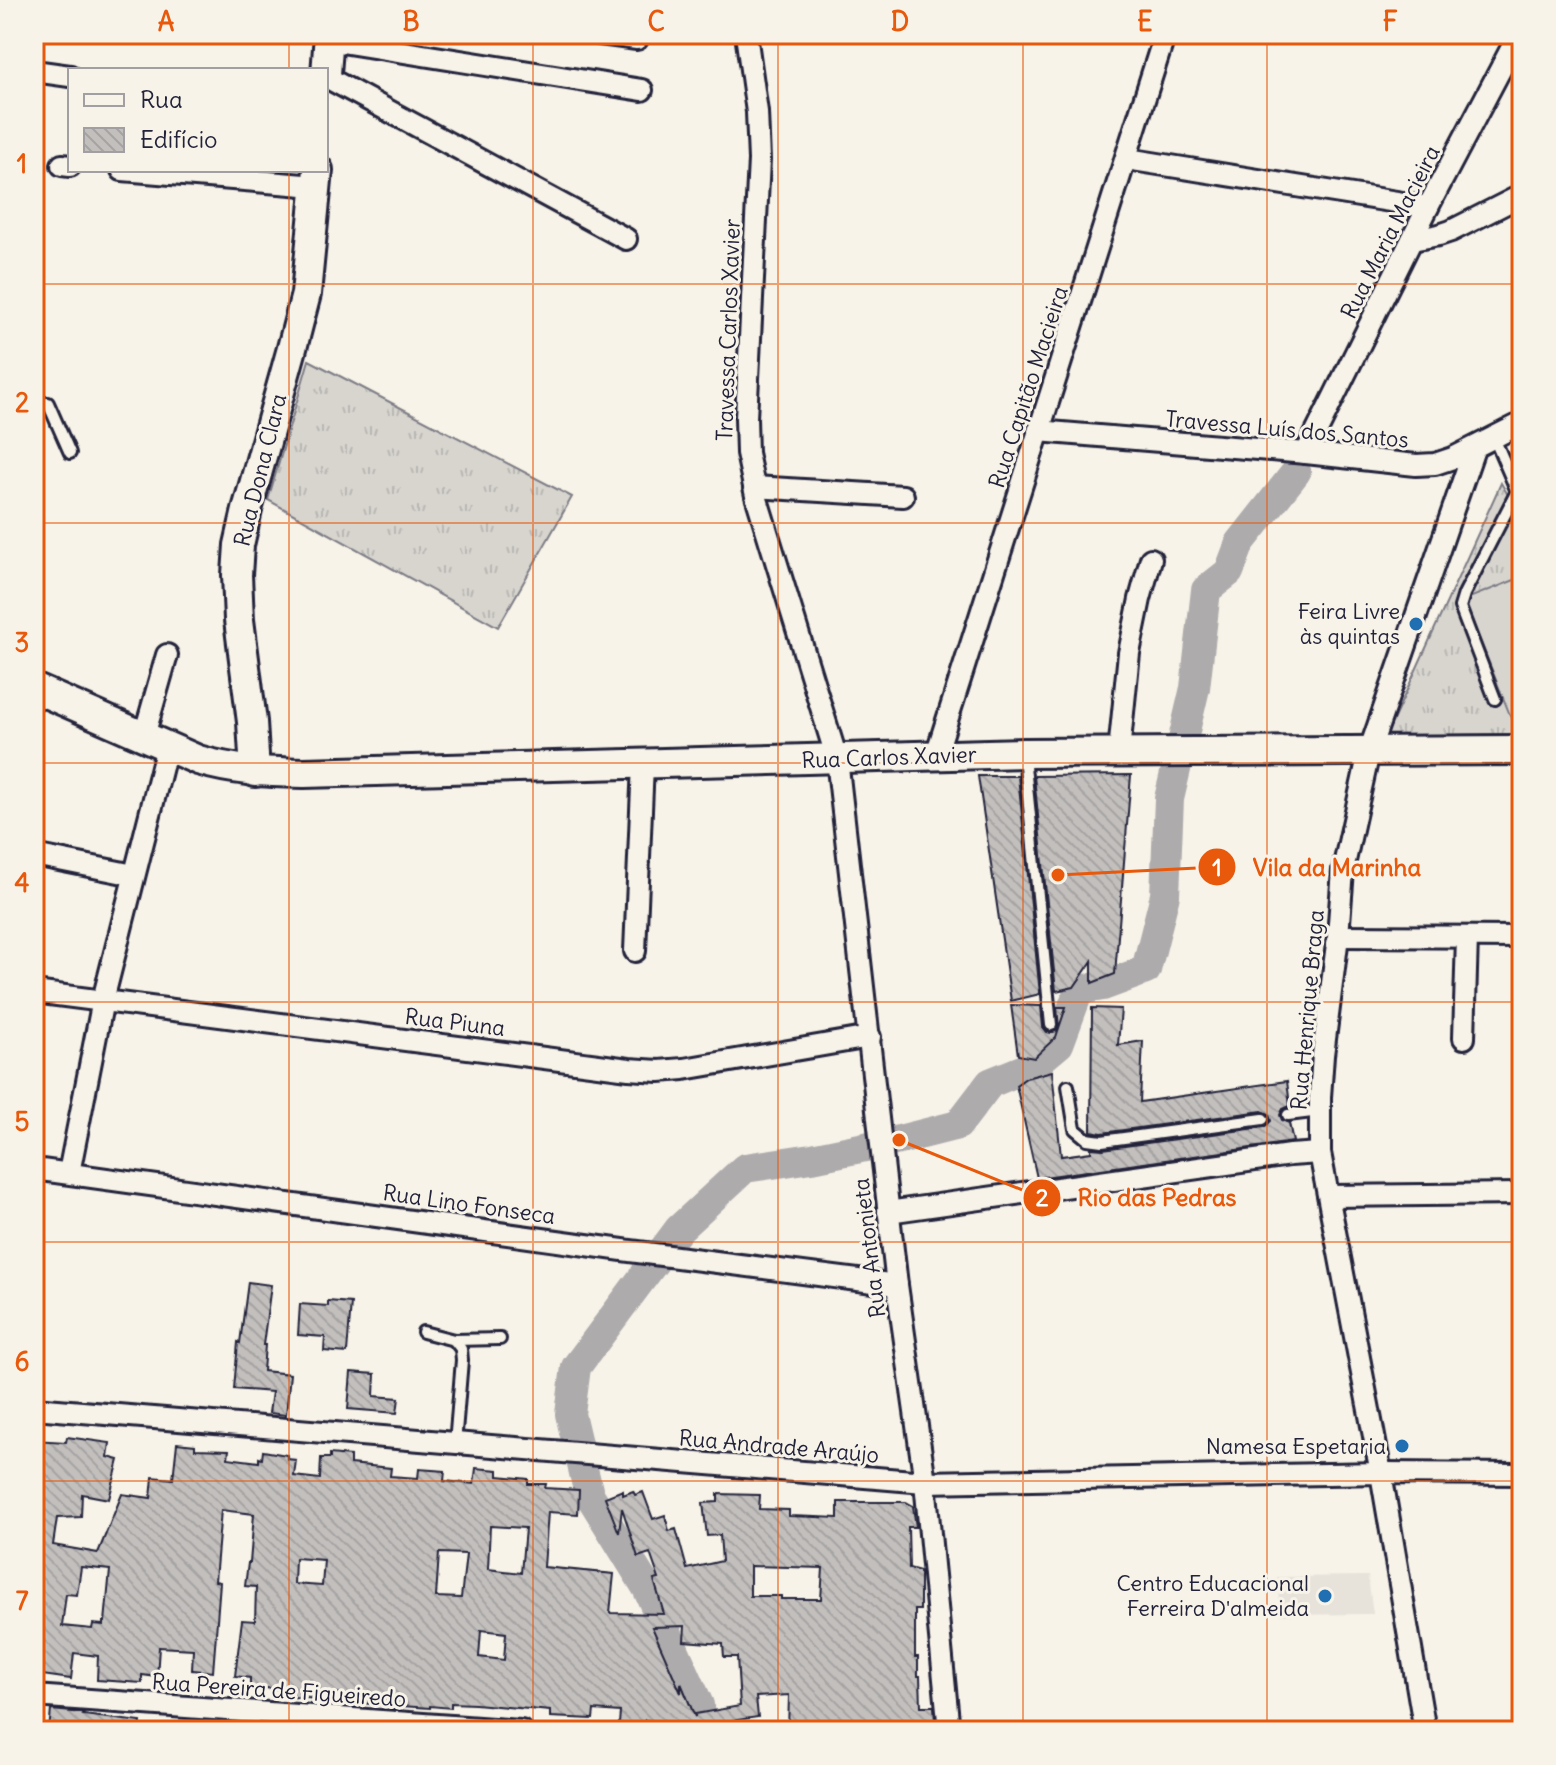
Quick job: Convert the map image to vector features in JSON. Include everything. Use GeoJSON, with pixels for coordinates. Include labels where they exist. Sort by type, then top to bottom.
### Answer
{"type":"FeatureCollection","features":[{"type":"Feature","properties":{"kind":"street"},"geometry":{"type":"LineString","coordinates":[[600,34],[637,39]]}},
{"type":"Feature","properties":{"kind":"street","name":"Travessa Carlos Xavier"},"geometry":{"type":"LineString","coordinates":[[746,34],[757,112],[759,160],[746,418],[747,453],[754,487],[837,759]]}},
{"type":"Feature","properties":{"kind":"street","name":"Rua Capitão Macieira"},"geometry":{"type":"LineString","coordinates":[[936,755],[1165,34]]}},
{"type":"Feature","properties":{"kind":"street","name":"Rua Maria Macieira"},"geometry":{"type":"LineString","coordinates":[[1306,453],[1428,207],[1519,34]]}},
{"type":"Feature","properties":{"kind":"street"},"geometry":{"type":"LineString","coordinates":[[327,68],[329,37],[642,90]]}},
{"type":"Feature","properties":{"kind":"street"},"geometry":{"type":"LineString","coordinates":[[34,71],[68,76]]}},
{"type":"Feature","properties":{"kind":"street"},"geometry":{"type":"LineString","coordinates":[[328,77],[626,239]]}},
{"type":"Feature","properties":{"kind":"street"},"geometry":{"type":"LineString","coordinates":[[1127,159],[1428,207]]}},
{"type":"Feature","properties":{"kind":"street"},"geometry":{"type":"LineString","coordinates":[[171,172],[317,178]]}},
{"type":"Feature","properties":{"kind":"street","name":"Rua Dona Clara"},"geometry":{"type":"LineString","coordinates":[[255,772],[239,620],[239,545],[306,294],[317,178]]}},
{"type":"Feature","properties":{"kind":"street"},"geometry":{"type":"LineString","coordinates":[[1412,240],[1451,231],[1522,195]]}},
{"type":"Feature","properties":{"kind":"street","name":"Travessa Luís dos Santos"},"geometry":{"type":"LineString","coordinates":[[1038,431],[1416,465],[1435,464],[1474,449],[1522,423]]}},
{"type":"Feature","properties":{"kind":"street","name":"Rua Henrique Braga"},"geometry":{"type":"LineString","coordinates":[[1425,1731],[1381,1473],[1320,1153],[1320,1111],[1343,870],[1369,752],[1474,449]]}},
{"type":"Feature","properties":{"kind":"street"},"geometry":{"type":"LineString","coordinates":[[754,487],[903,496]]}},
{"type":"Feature","properties":{"kind":"street"},"geometry":{"type":"LineString","coordinates":[[1119,752],[1129,653],[1151,559]]}},
{"type":"Feature","properties":{"kind":"street"},"geometry":{"type":"LineString","coordinates":[[69,1173],[103,1000],[134,875],[167,655]]}},
{"type":"Feature","properties":{"kind":"street","name":"Rua Carlos Xavier"},"geometry":{"type":"LineString","coordinates":[[34,688],[198,760],[223,768],[255,772],[1024,753],[1522,750]]}},
{"type":"Feature","properties":{"kind":"street","name":"Rua Antonieta"},"geometry":{"type":"LineString","coordinates":[[837,759],[888,1212],[925,1482],[949,1731]]}},
{"type":"Feature","properties":{"kind":"street"},"geometry":{"type":"LineString","coordinates":[[635,951],[643,764]]}},
{"type":"Feature","properties":{"kind":"street"},"geometry":{"type":"LineString","coordinates":[[34,855],[134,875]]}},
{"type":"Feature","properties":{"kind":"street"},"geometry":{"type":"LineString","coordinates":[[1338,936],[1522,937]]}},
{"type":"Feature","properties":{"kind":"street"},"geometry":{"type":"LineString","coordinates":[[1464,1038],[1467,937]]}},
{"type":"Feature","properties":{"kind":"street","name":"Rua Piuna"},"geometry":{"type":"LineString","coordinates":[[34,992],[659,1071],[870,1037]]}},
{"type":"Feature","properties":{"kind":"street"},"geometry":{"type":"LineString","coordinates":[[888,1212],[1320,1153]]}},
{"type":"Feature","properties":{"kind":"street","name":"Rua Lino Fonseca"},"geometry":{"type":"LineString","coordinates":[[34,1169],[897,1285]]}},
{"type":"Feature","properties":{"kind":"street"},"geometry":{"type":"LineString","coordinates":[[1329,1196],[1522,1194]]}},
{"type":"Feature","properties":{"kind":"street","name":"Rua Andrade Araújo"},"geometry":{"type":"LineString","coordinates":[[34,1408],[925,1482],[1381,1473],[1522,1474]]}},
{"type":"Feature","properties":{"kind":"street","name":"Rua Pereira de Figueiredo"},"geometry":{"type":"LineString","coordinates":[[34,1696],[521,1731]]}},
{"type":"Feature","properties":{"kind":"lane"},"geometry":{"type":"LineString","coordinates":[[34,403],[48,403],[70,453]]}},
{"type":"Feature","properties":{"kind":"lane"},"geometry":{"type":"LineString","coordinates":[[1494,438],[1519,498],[1464,594],[1460,607],[1495,699]]}},
{"type":"Feature","properties":{"kind":"lane"},"geometry":{"type":"LineString","coordinates":[[1024,753],[1051,1025]]}},
{"type":"Feature","properties":{"kind":"lane"},"geometry":{"type":"LineString","coordinates":[[1068,1086],[1075,1129],[1087,1139],[1102,1141],[1263,1119]]}},
{"type":"Feature","properties":{"kind":"lane"},"geometry":{"type":"LineString","coordinates":[[1288,1115],[1320,1111]]}},
{"type":"Feature","properties":{"kind":"lane"},"geometry":{"type":"LineString","coordinates":[[423,1332],[454,1340],[500,1339]]}},
{"type":"Feature","properties":{"kind":"lane"},"geometry":{"type":"LineString","coordinates":[[454,1340],[461,1349],[462,1360],[455,1444]]}},
{"type":"Feature","properties":{"kind":"shaded area","name":"Centro Educacional Ferreira D'almeida"},"geometry":{"type":"Polygon","coordinates":[[[1368,1576],[1373,1614],[1280,1615],[1277,1577],[1368,1576]]]}},
{"type":"Feature","properties":{"kind":"green space"},"geometry":{"type":"Polygon","coordinates":[[[309,360],[572,497],[498,627],[268,500],[309,360]]]}},
{"type":"Feature","properties":{"kind":"green space"},"geometry":{"type":"Polygon","coordinates":[[[1501,483],[1522,519],[1522,734],[1386,736],[1501,483]]]}},
{"type":"Feature","properties":{"kind":"green space"},"geometry":{"type":"Polygon","coordinates":[[[1522,577],[1522,722],[1514,725],[1464,600],[1522,577]]]}},
{"type":"Feature","properties":{"kind":"building"},"geometry":{"type":"Polygon","coordinates":[[[1131,775],[1115,974],[1092,983],[1092,961],[1074,987],[1056,991],[1034,776],[1131,775]]]}},
{"type":"Feature","properties":{"kind":"building"},"geometry":{"type":"Polygon","coordinates":[[[978,776],[1018,776],[1040,994],[1011,1001],[978,776]]]}},
{"type":"Feature","properties":{"kind":"building"},"geometry":{"type":"Polygon","coordinates":[[[1011,1005],[1041,1006],[1043,1027],[1047,1032],[1059,1028],[1056,1037],[1034,1058],[1018,1055],[1011,1005]]]}},
{"type":"Feature","properties":{"kind":"building"},"geometry":{"type":"Polygon","coordinates":[[[1057,1007],[1066,1007],[1059,1028],[1057,1007]]]}},
{"type":"Feature","properties":{"kind":"building"},"geometry":{"type":"Polygon","coordinates":[[[1092,1008],[1121,1009],[1118,1045],[1143,1041],[1140,1102],[1287,1081],[1290,1106],[1283,1109],[1280,1115],[1282,1120],[1289,1123],[1293,1142],[1037,1178],[1016,1085],[1026,1078],[1052,1071],[1061,1156],[1091,1152],[1091,1148],[1103,1149],[1264,1127],[1271,1121],[1269,1114],[1262,1111],[1102,1133],[1091,1131],[1092,1008]]]}},
{"type":"Feature","properties":{"kind":"building"},"geometry":{"type":"Polygon","coordinates":[[[248,1282],[271,1285],[263,1345],[263,1371],[290,1374],[286,1415],[269,1413],[272,1392],[234,1389],[248,1282]]]}},
{"type":"Feature","properties":{"kind":"building"},"geometry":{"type":"Polygon","coordinates":[[[328,1301],[351,1303],[347,1353],[324,1351],[325,1337],[298,1335],[300,1304],[328,1306],[328,1301]]]}},
{"type":"Feature","properties":{"kind":"building"},"geometry":{"type":"Polygon","coordinates":[[[351,1372],[375,1374],[374,1396],[399,1398],[397,1413],[348,1409],[351,1372]]]}},
{"type":"Feature","properties":{"kind":"building"},"geometry":{"type":"Polygon","coordinates":[[[67,1437],[110,1443],[108,1457],[119,1460],[109,1499],[82,1494],[81,1517],[57,1518],[53,1545],[98,1553],[122,1494],[151,1498],[153,1477],[173,1479],[177,1443],[195,1445],[195,1449],[229,1450],[228,1458],[259,1462],[263,1451],[287,1455],[287,1459],[296,1460],[294,1476],[320,1479],[321,1458],[330,1458],[330,1454],[350,1456],[350,1464],[391,1468],[390,1476],[418,1478],[419,1469],[445,1471],[444,1481],[474,1484],[476,1468],[498,1470],[498,1476],[528,1479],[528,1484],[546,1484],[545,1488],[579,1490],[578,1514],[548,1512],[544,1567],[614,1574],[610,1613],[664,1614],[654,1580],[659,1579],[650,1553],[638,1557],[622,1508],[619,1533],[605,1497],[623,1490],[623,1495],[633,1491],[635,1495],[643,1492],[653,1519],[665,1515],[669,1531],[676,1529],[687,1569],[722,1561],[720,1535],[707,1536],[703,1503],[718,1502],[718,1494],[760,1495],[759,1509],[789,1510],[789,1516],[838,1518],[838,1502],[906,1502],[913,1506],[916,1527],[908,1527],[909,1568],[920,1571],[920,1610],[915,1610],[915,1657],[918,1657],[921,1706],[934,1706],[935,1722],[922,1722],[922,1731],[788,1731],[789,1695],[756,1697],[758,1717],[697,1726],[645,1720],[644,1726],[619,1724],[620,1712],[594,1710],[593,1719],[550,1717],[550,1711],[475,1704],[451,1703],[451,1708],[430,1708],[344,1702],[344,1694],[318,1692],[318,1699],[293,1697],[293,1690],[250,1687],[250,1678],[235,1676],[242,1620],[255,1621],[256,1587],[245,1586],[254,1514],[221,1510],[215,1581],[220,1582],[213,1672],[192,1670],[193,1649],[159,1647],[157,1677],[142,1675],[142,1683],[97,1680],[98,1656],[74,1653],[71,1679],[42,1675],[43,1665],[34,1664],[40,1561],[37,1560],[38,1550],[34,1549],[34,1440],[66,1442],[67,1437]],[[490,1526],[488,1569],[521,1573],[525,1528],[490,1526]],[[439,1553],[436,1597],[461,1598],[466,1554],[439,1553]],[[295,1558],[294,1584],[322,1586],[324,1560],[295,1558]],[[750,1566],[750,1596],[781,1596],[781,1599],[821,1599],[823,1568],[750,1566]],[[81,1567],[77,1595],[66,1594],[62,1626],[92,1629],[93,1624],[103,1625],[110,1570],[81,1567]],[[685,1626],[652,1627],[681,1693],[681,1683],[695,1717],[695,1714],[740,1706],[737,1657],[724,1657],[723,1644],[684,1641],[685,1626]],[[481,1630],[479,1657],[504,1660],[506,1633],[481,1630]]]}},
{"type":"Feature","properties":{"kind":"building"},"geometry":{"type":"Polygon","coordinates":[[[51,1710],[141,1722],[140,1731],[49,1731],[51,1710]]]}},
{"type":"Feature","properties":{"kind":"waterway"},"geometry":{"type":"LineString","coordinates":[[700,1731],[699,1705],[647,1588],[589,1494],[570,1414],[576,1367],[679,1229],[745,1168],[812,1158],[958,1125],[990,1083],[1034,1065],[1059,1044],[1079,990],[1103,986],[1146,970],[1165,895],[1169,799],[1195,688],[1206,590],[1229,572],[1240,543],[1296,472]]}},
{"type":"Feature","properties":{"kind":"place","name":"Feira Livre às quintas"},"geometry":{"type":"Point","coordinates":[1416,624]}},
{"type":"Feature","properties":{"kind":"place","name":"Vila da Marinha"},"geometry":{"type":"Point","coordinates":[1058,875]}},
{"type":"Feature","properties":{"kind":"place","name":"Rio das Pedras"},"geometry":{"type":"Point","coordinates":[899,1140]}},
{"type":"Feature","properties":{"kind":"place","name":"Namesa Espetaria"},"geometry":{"type":"Point","coordinates":[1402,1446]}},
{"type":"Feature","properties":{"kind":"place","name":"Centro Educacional Ferreira D'almeida"},"geometry":{"type":"Point","coordinates":[1325,1596]}}]}
